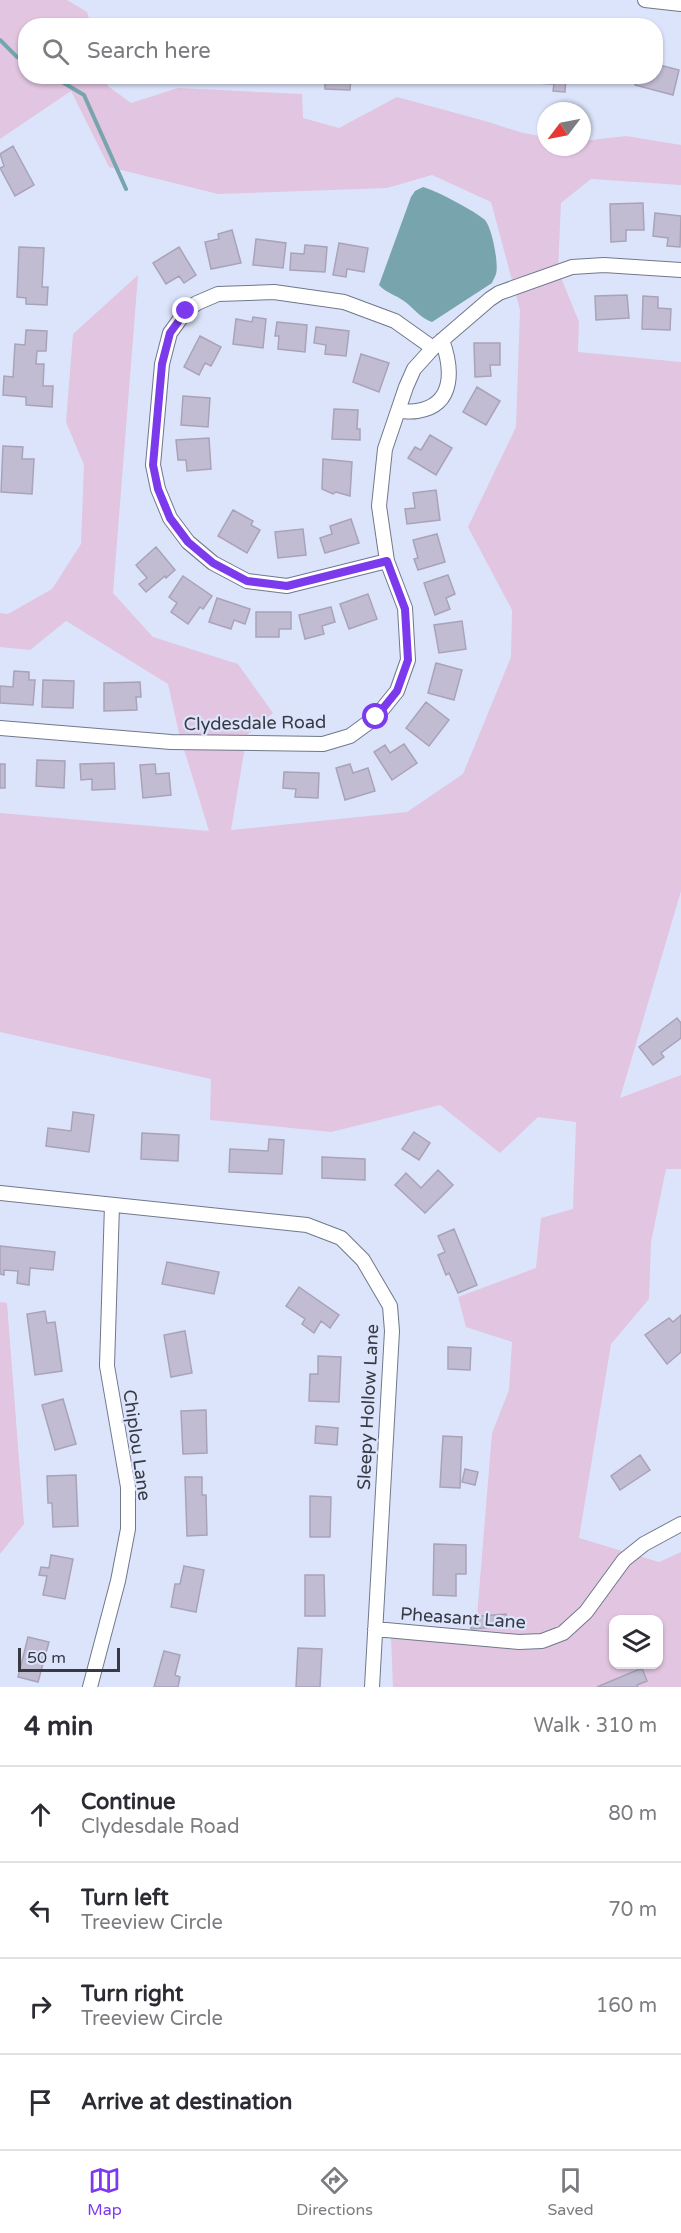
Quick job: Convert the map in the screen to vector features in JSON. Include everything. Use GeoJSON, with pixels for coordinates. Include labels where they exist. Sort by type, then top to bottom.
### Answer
{"type":"FeatureCollection","features":[{"type":"Feature","properties":{"kind":"street"},"geometry":{"type":"LineString","coordinates":[[645,0],[681,4]]}},
{"type":"Feature","properties":{"kind":"street","name":"Clydesdale Road"},"geometry":{"type":"LineString","coordinates":[[0,728],[171,742],[323,744],[350,736],[376,717],[397,691],[408,660],[405,609],[387,561],[379,506],[384,449],[414,369],[437,344],[499,293],[572,267],[604,264],[681,270]]}},
{"type":"Feature","properties":{"kind":"street"},"geometry":{"type":"LineString","coordinates":[[387,561],[287,586],[247,581],[213,563],[188,542],[170,518],[158,489],[153,465],[162,364],[170,333],[186,311],[197,303],[218,294],[274,292],[344,302],[395,321],[437,344],[448,357],[450,376],[445,392],[435,404],[418,411],[398,411]]}},
{"type":"Feature","properties":{"kind":"street","name":"Sleepy Hollow Lane"},"geometry":{"type":"LineString","coordinates":[[0,1193],[308,1225],[341,1238],[363,1260],[390,1306],[392,1331],[372,1687]]}},
{"type":"Feature","properties":{"kind":"street","name":"Chiplou Lane"},"geometry":{"type":"LineString","coordinates":[[90,1687],[118,1581],[128,1529],[128,1487],[107,1366],[112,1204]]}},
{"type":"Feature","properties":{"kind":"street","name":"Pheasant Lane"},"geometry":{"type":"LineString","coordinates":[[375,1629],[519,1642],[542,1641],[563,1633],[586,1612],[624,1560],[644,1544],[681,1524]]}},
{"type":"Feature","properties":{"kind":"shaded area"},"geometry":{"type":"Polygon","coordinates":[[[0,0],[67,0],[87,12],[89,18],[18,18],[18,84],[107,84],[131,103],[178,88],[302,94],[303,118],[339,128],[397,97],[537,135],[537,156],[591,156],[591,140],[626,136],[681,145],[681,185],[591,179],[561,203],[558,270],[579,322],[578,352],[681,362],[681,891],[620,1098],[681,1075],[681,1169],[666,1169],[651,1242],[649,1299],[611,1344],[579,1538],[659,1562],[681,1552],[681,1687],[393,1687],[391,1637],[475,1641],[492,1433],[509,1390],[512,1342],[466,1327],[458,1297],[536,1268],[541,1218],[573,1209],[576,1122],[538,1117],[500,1153],[440,1105],[331,1132],[210,1120],[211,1079],[0,1032],[0,813],[209,831],[179,733],[168,684],[66,621],[30,650],[0,647],[0,613],[8,614],[52,589],[81,544],[84,465],[66,422],[73,334],[138,275],[113,593],[153,637],[238,664],[273,713],[247,735],[231,830],[407,812],[463,774],[511,657],[512,610],[468,527],[516,427],[520,310],[491,202],[432,175],[387,188],[218,194],[109,167],[71,91],[0,139],[0,0]]]}},
{"type":"Feature","properties":{"kind":"shaded area"},"geometry":{"type":"Polygon","coordinates":[[[423,187],[456,202],[485,220],[497,262],[496,274],[492,283],[432,322],[379,285],[411,197],[415,191],[423,187]]]}},
{"type":"Feature","properties":{"kind":"shaded area"},"geometry":{"type":"Polygon","coordinates":[[[0,1302],[7,1303],[24,1524],[0,1554],[0,1302]]]}},
{"type":"Feature","properties":{"kind":"building"},"geometry":{"type":"Polygon","coordinates":[[[663,66],[679,70],[673,95],[635,85],[663,84],[663,66]]]}},
{"type":"Feature","properties":{"kind":"building"},"geometry":{"type":"Polygon","coordinates":[[[325,84],[350,84],[350,90],[325,89],[325,84]]]}},
{"type":"Feature","properties":{"kind":"building"},"geometry":{"type":"Polygon","coordinates":[[[554,84],[566,84],[565,92],[553,91],[554,84]]]}},
{"type":"Feature","properties":{"kind":"building"},"geometry":{"type":"Polygon","coordinates":[[[13,146],[34,185],[15,196],[0,168],[4,166],[0,154],[13,146]]]}},
{"type":"Feature","properties":{"kind":"building"},"geometry":{"type":"Polygon","coordinates":[[[643,203],[644,230],[626,230],[626,241],[611,242],[610,204],[643,203]]]}},
{"type":"Feature","properties":{"kind":"building"},"geometry":{"type":"Polygon","coordinates":[[[655,213],[681,216],[680,247],[667,246],[668,238],[653,236],[655,213]]]}},
{"type":"Feature","properties":{"kind":"building"},"geometry":{"type":"Polygon","coordinates":[[[232,230],[241,263],[211,269],[205,242],[219,239],[218,234],[232,230]]]}},
{"type":"Feature","properties":{"kind":"building"},"geometry":{"type":"Polygon","coordinates":[[[256,239],[286,243],[283,268],[253,265],[256,239]]]}},
{"type":"Feature","properties":{"kind":"building"},"geometry":{"type":"Polygon","coordinates":[[[339,243],[368,248],[364,272],[347,269],[346,277],[333,275],[339,243]]]}},
{"type":"Feature","properties":{"kind":"building"},"geometry":{"type":"Polygon","coordinates":[[[305,245],[327,247],[325,272],[290,270],[291,253],[304,254],[305,245]]]}},
{"type":"Feature","properties":{"kind":"building"},"geometry":{"type":"Polygon","coordinates":[[[19,247],[44,248],[42,287],[48,287],[47,305],[26,304],[26,298],[17,297],[19,247]]]}},
{"type":"Feature","properties":{"kind":"building"},"geometry":{"type":"Polygon","coordinates":[[[179,247],[196,275],[184,283],[179,276],[166,284],[153,263],[179,247]]]}},
{"type":"Feature","properties":{"kind":"building"},"geometry":{"type":"Polygon","coordinates":[[[627,295],[629,318],[596,320],[595,296],[627,295]]]}},
{"type":"Feature","properties":{"kind":"building"},"geometry":{"type":"Polygon","coordinates":[[[643,296],[658,297],[658,308],[671,309],[670,330],[642,329],[643,296]]]}},
{"type":"Feature","properties":{"kind":"building"},"geometry":{"type":"Polygon","coordinates":[[[253,317],[266,319],[263,348],[233,344],[236,319],[252,322],[253,317]]]}},
{"type":"Feature","properties":{"kind":"building"},"geometry":{"type":"Polygon","coordinates":[[[277,322],[307,325],[305,352],[278,349],[279,336],[275,336],[277,322]]]}},
{"type":"Feature","properties":{"kind":"building"},"geometry":{"type":"Polygon","coordinates":[[[316,327],[349,331],[346,356],[325,354],[326,345],[314,343],[316,327]]]}},
{"type":"Feature","properties":{"kind":"building"},"geometry":{"type":"Polygon","coordinates":[[[26,330],[47,331],[46,351],[37,351],[36,364],[44,364],[43,386],[53,386],[52,407],[26,405],[26,397],[3,395],[4,376],[13,377],[15,344],[25,345],[26,330]]]}},
{"type":"Feature","properties":{"kind":"building"},"geometry":{"type":"Polygon","coordinates":[[[200,336],[221,347],[211,366],[205,363],[199,375],[184,367],[200,336]]]}},
{"type":"Feature","properties":{"kind":"building"},"geometry":{"type":"Polygon","coordinates":[[[474,343],[500,343],[500,365],[490,365],[491,376],[475,377],[474,343]]]}},
{"type":"Feature","properties":{"kind":"building"},"geometry":{"type":"Polygon","coordinates":[[[361,354],[389,363],[379,392],[353,382],[361,354]]]}},
{"type":"Feature","properties":{"kind":"building"},"geometry":{"type":"Polygon","coordinates":[[[477,387],[500,401],[486,425],[463,412],[477,387]]]}},
{"type":"Feature","properties":{"kind":"building"},"geometry":{"type":"Polygon","coordinates":[[[183,396],[210,398],[208,427],[181,425],[183,396]]]}},
{"type":"Feature","properties":{"kind":"building"},"geometry":{"type":"Polygon","coordinates":[[[334,409],[358,410],[357,429],[360,429],[360,440],[332,439],[334,409]]]}},
{"type":"Feature","properties":{"kind":"building"},"geometry":{"type":"Polygon","coordinates":[[[430,435],[452,448],[436,475],[408,458],[415,447],[421,450],[430,435]]]}},
{"type":"Feature","properties":{"kind":"building"},"geometry":{"type":"Polygon","coordinates":[[[209,438],[211,469],[187,471],[186,460],[178,460],[176,440],[209,438]]]}},
{"type":"Feature","properties":{"kind":"building"},"geometry":{"type":"Polygon","coordinates":[[[3,446],[23,447],[22,459],[34,459],[32,494],[1,492],[3,446]]]}},
{"type":"Feature","properties":{"kind":"building"},"geometry":{"type":"Polygon","coordinates":[[[323,459],[352,462],[350,496],[336,492],[333,494],[322,489],[323,459]]]}},
{"type":"Feature","properties":{"kind":"building"},"geometry":{"type":"Polygon","coordinates":[[[436,490],[440,520],[407,524],[405,509],[415,508],[413,493],[436,490]]]}},
{"type":"Feature","properties":{"kind":"building"},"geometry":{"type":"Polygon","coordinates":[[[233,510],[253,521],[251,525],[260,530],[247,553],[218,536],[233,510]]]}},
{"type":"Feature","properties":{"kind":"building"},"geometry":{"type":"Polygon","coordinates":[[[351,519],[359,543],[325,553],[320,538],[332,534],[330,526],[351,519]]]}},
{"type":"Feature","properties":{"kind":"building"},"geometry":{"type":"Polygon","coordinates":[[[303,529],[306,555],[278,558],[275,532],[303,529]]]}},
{"type":"Feature","properties":{"kind":"building"},"geometry":{"type":"Polygon","coordinates":[[[437,534],[445,562],[418,570],[414,559],[418,558],[413,540],[437,534]]]}},
{"type":"Feature","properties":{"kind":"building"},"geometry":{"type":"Polygon","coordinates":[[[156,547],[175,570],[146,592],[139,584],[147,578],[136,565],[156,547]]]}},
{"type":"Feature","properties":{"kind":"building"},"geometry":{"type":"Polygon","coordinates":[[[448,575],[455,594],[446,598],[450,609],[435,615],[424,583],[448,575]]]}},
{"type":"Feature","properties":{"kind":"building"},"geometry":{"type":"Polygon","coordinates":[[[183,576],[212,596],[203,609],[200,607],[188,624],[171,612],[177,603],[169,597],[183,576]]]}},
{"type":"Feature","properties":{"kind":"building"},"geometry":{"type":"Polygon","coordinates":[[[368,594],[377,619],[349,629],[340,604],[368,594]]]}},
{"type":"Feature","properties":{"kind":"building"},"geometry":{"type":"Polygon","coordinates":[[[217,598],[250,609],[245,624],[234,620],[231,629],[209,622],[217,598]]]}},
{"type":"Feature","properties":{"kind":"building"},"geometry":{"type":"Polygon","coordinates":[[[331,607],[335,622],[322,626],[324,634],[305,639],[299,615],[331,607]]]}},
{"type":"Feature","properties":{"kind":"building"},"geometry":{"type":"Polygon","coordinates":[[[256,612],[291,612],[291,629],[279,629],[279,637],[256,637],[256,612]]]}},
{"type":"Feature","properties":{"kind":"building"},"geometry":{"type":"Polygon","coordinates":[[[462,621],[466,649],[439,653],[434,625],[462,621]]]}},
{"type":"Feature","properties":{"kind":"building"},"geometry":{"type":"Polygon","coordinates":[[[436,663],[462,670],[454,700],[428,693],[436,663]]]}},
{"type":"Feature","properties":{"kind":"building"},"geometry":{"type":"Polygon","coordinates":[[[14,671],[29,672],[29,680],[35,680],[33,705],[0,703],[0,686],[13,687],[14,671]]]}},
{"type":"Feature","properties":{"kind":"building"},"geometry":{"type":"Polygon","coordinates":[[[43,680],[74,681],[73,708],[42,707],[43,680]]]}},
{"type":"Feature","properties":{"kind":"building"},"geometry":{"type":"Polygon","coordinates":[[[140,682],[141,697],[136,697],[137,710],[104,711],[104,683],[140,682]]]}},
{"type":"Feature","properties":{"kind":"building"},"geometry":{"type":"Polygon","coordinates":[[[426,702],[449,720],[429,746],[406,728],[426,702]]]}},
{"type":"Feature","properties":{"kind":"building"},"geometry":{"type":"Polygon","coordinates":[[[404,744],[417,763],[392,780],[374,752],[385,745],[390,753],[404,744]]]}},
{"type":"Feature","properties":{"kind":"building"},"geometry":{"type":"Polygon","coordinates":[[[37,760],[65,761],[64,788],[36,786],[37,760]]]}},
{"type":"Feature","properties":{"kind":"building"},"geometry":{"type":"Polygon","coordinates":[[[114,763],[115,789],[92,790],[92,779],[81,780],[80,764],[114,763]]]}},
{"type":"Feature","properties":{"kind":"building"},"geometry":{"type":"Polygon","coordinates":[[[0,764],[5,764],[5,788],[0,788],[0,764]]]}},
{"type":"Feature","properties":{"kind":"building"},"geometry":{"type":"Polygon","coordinates":[[[155,764],[156,774],[169,773],[171,795],[143,798],[140,765],[155,764]]]}},
{"type":"Feature","properties":{"kind":"building"},"geometry":{"type":"Polygon","coordinates":[[[350,764],[353,773],[368,768],[375,791],[345,800],[336,768],[350,764]]]}},
{"type":"Feature","properties":{"kind":"building"},"geometry":{"type":"Polygon","coordinates":[[[284,772],[319,773],[318,798],[295,797],[296,789],[283,788],[284,772]]]}},
{"type":"Feature","properties":{"kind":"building"},"geometry":{"type":"Polygon","coordinates":[[[677,1018],[681,1023],[681,1038],[661,1053],[664,1057],[653,1065],[639,1047],[677,1018]]]}},
{"type":"Feature","properties":{"kind":"building"},"geometry":{"type":"Polygon","coordinates":[[[73,1112],[94,1115],[89,1152],[46,1146],[48,1128],[71,1131],[73,1112]]]}},
{"type":"Feature","properties":{"kind":"building"},"geometry":{"type":"Polygon","coordinates":[[[414,1132],[430,1143],[419,1160],[402,1149],[414,1132]]]}},
{"type":"Feature","properties":{"kind":"building"},"geometry":{"type":"Polygon","coordinates":[[[142,1133],[179,1135],[178,1161],[141,1159],[142,1133]]]}},
{"type":"Feature","properties":{"kind":"building"},"geometry":{"type":"Polygon","coordinates":[[[269,1139],[284,1140],[282,1174],[229,1172],[230,1149],[268,1151],[269,1139]]]}},
{"type":"Feature","properties":{"kind":"building"},"geometry":{"type":"Polygon","coordinates":[[[322,1157],[365,1159],[365,1180],[322,1178],[322,1157]]]}},
{"type":"Feature","properties":{"kind":"building"},"geometry":{"type":"Polygon","coordinates":[[[438,1170],[453,1185],[425,1213],[395,1185],[406,1173],[421,1188],[438,1170]]]}},
{"type":"Feature","properties":{"kind":"building"},"geometry":{"type":"Polygon","coordinates":[[[454,1229],[477,1285],[458,1293],[449,1273],[446,1275],[438,1255],[445,1252],[438,1236],[454,1229]]]}},
{"type":"Feature","properties":{"kind":"building"},"geometry":{"type":"Polygon","coordinates":[[[0,1246],[55,1252],[53,1270],[30,1268],[29,1285],[17,1283],[18,1271],[4,1270],[4,1275],[0,1274],[0,1246]]]}},
{"type":"Feature","properties":{"kind":"building"},"geometry":{"type":"Polygon","coordinates":[[[167,1262],[219,1272],[214,1294],[162,1284],[167,1262]]]}},
{"type":"Feature","properties":{"kind":"building"},"geometry":{"type":"Polygon","coordinates":[[[299,1287],[339,1315],[330,1328],[321,1321],[314,1333],[302,1324],[305,1319],[286,1306],[299,1287]]]}},
{"type":"Feature","properties":{"kind":"building"},"geometry":{"type":"Polygon","coordinates":[[[45,1311],[47,1323],[55,1322],[62,1371],[35,1375],[27,1314],[45,1311]]]}},
{"type":"Feature","properties":{"kind":"building"},"geometry":{"type":"Polygon","coordinates":[[[681,1315],[681,1352],[667,1364],[645,1335],[669,1318],[673,1322],[681,1315]]]}},
{"type":"Feature","properties":{"kind":"building"},"geometry":{"type":"Polygon","coordinates":[[[185,1331],[192,1373],[171,1377],[164,1335],[185,1331]]]}},
{"type":"Feature","properties":{"kind":"building"},"geometry":{"type":"Polygon","coordinates":[[[448,1347],[471,1348],[470,1370],[448,1369],[448,1347]]]}},
{"type":"Feature","properties":{"kind":"building"},"geometry":{"type":"Polygon","coordinates":[[[318,1356],[341,1357],[339,1402],[309,1401],[310,1374],[318,1374],[318,1356]]]}},
{"type":"Feature","properties":{"kind":"building"},"geometry":{"type":"Polygon","coordinates":[[[63,1399],[76,1444],[55,1450],[42,1405],[63,1399]]]}},
{"type":"Feature","properties":{"kind":"building"},"geometry":{"type":"Polygon","coordinates":[[[206,1410],[207,1453],[183,1454],[181,1411],[206,1410]]]}},
{"type":"Feature","properties":{"kind":"building"},"geometry":{"type":"Polygon","coordinates":[[[316,1426],[338,1428],[337,1445],[315,1443],[316,1426]]]}},
{"type":"Feature","properties":{"kind":"building"},"geometry":{"type":"Polygon","coordinates":[[[443,1436],[462,1437],[460,1488],[440,1487],[443,1436]]]}},
{"type":"Feature","properties":{"kind":"building"},"geometry":{"type":"Polygon","coordinates":[[[640,1455],[650,1470],[620,1490],[611,1476],[640,1455]]]}},
{"type":"Feature","properties":{"kind":"building"},"geometry":{"type":"Polygon","coordinates":[[[465,1469],[478,1472],[475,1485],[462,1482],[465,1469]]]}},
{"type":"Feature","properties":{"kind":"building"},"geometry":{"type":"Polygon","coordinates":[[[76,1475],[78,1526],[53,1527],[52,1503],[48,1503],[47,1476],[76,1475]]]}},
{"type":"Feature","properties":{"kind":"building"},"geometry":{"type":"Polygon","coordinates":[[[185,1477],[202,1477],[202,1495],[206,1495],[207,1535],[187,1536],[185,1477]]]}},
{"type":"Feature","properties":{"kind":"building"},"geometry":{"type":"Polygon","coordinates":[[[310,1496],[331,1497],[330,1537],[310,1537],[310,1496]]]}},
{"type":"Feature","properties":{"kind":"building"},"geometry":{"type":"Polygon","coordinates":[[[434,1544],[466,1545],[466,1574],[456,1574],[456,1596],[433,1595],[434,1544]]]}},
{"type":"Feature","properties":{"kind":"building"},"geometry":{"type":"Polygon","coordinates":[[[51,1555],[73,1559],[65,1599],[43,1595],[47,1576],[39,1575],[41,1567],[49,1568],[51,1555]]]}},
{"type":"Feature","properties":{"kind":"building"},"geometry":{"type":"Polygon","coordinates":[[[184,1566],[204,1570],[196,1612],[171,1607],[175,1584],[180,1584],[184,1566]]]}},
{"type":"Feature","properties":{"kind":"building"},"geometry":{"type":"Polygon","coordinates":[[[305,1575],[324,1575],[325,1616],[305,1616],[305,1575]]]}},
{"type":"Feature","properties":{"kind":"building"},"geometry":{"type":"Polygon","coordinates":[[[506,1614],[508,1626],[471,1629],[470,1617],[506,1614]]]}},
{"type":"Feature","properties":{"kind":"building"},"geometry":{"type":"Polygon","coordinates":[[[28,1637],[49,1642],[38,1682],[18,1677],[28,1637]]]}},
{"type":"Feature","properties":{"kind":"building"},"geometry":{"type":"Polygon","coordinates":[[[298,1648],[322,1649],[320,1687],[296,1687],[298,1648]]]}},
{"type":"Feature","properties":{"kind":"building"},"geometry":{"type":"Polygon","coordinates":[[[164,1651],[180,1655],[175,1675],[180,1677],[178,1687],[154,1687],[164,1651]]]}},
{"type":"Feature","properties":{"kind":"building"},"geometry":{"type":"Polygon","coordinates":[[[640,1669],[642,1669],[647,1681],[637,1685],[638,1687],[597,1687],[640,1669]]]}},
{"type":"Feature","properties":{"kind":"waterway"},"geometry":{"type":"LineString","coordinates":[[0,40],[18,57]]}},
{"type":"Feature","properties":{"kind":"waterway"},"geometry":{"type":"LineString","coordinates":[[65,84],[84,95],[126,189]]}},
{"type":"Feature","properties":{"kind":"route"},"geometry":{"type":"LineString","coordinates":[[186,311],[170,333],[162,364],[153,465],[158,489],[170,518],[188,542],[213,563],[247,581],[287,586],[387,561],[405,609],[408,660],[397,691],[376,717]]}}]}
